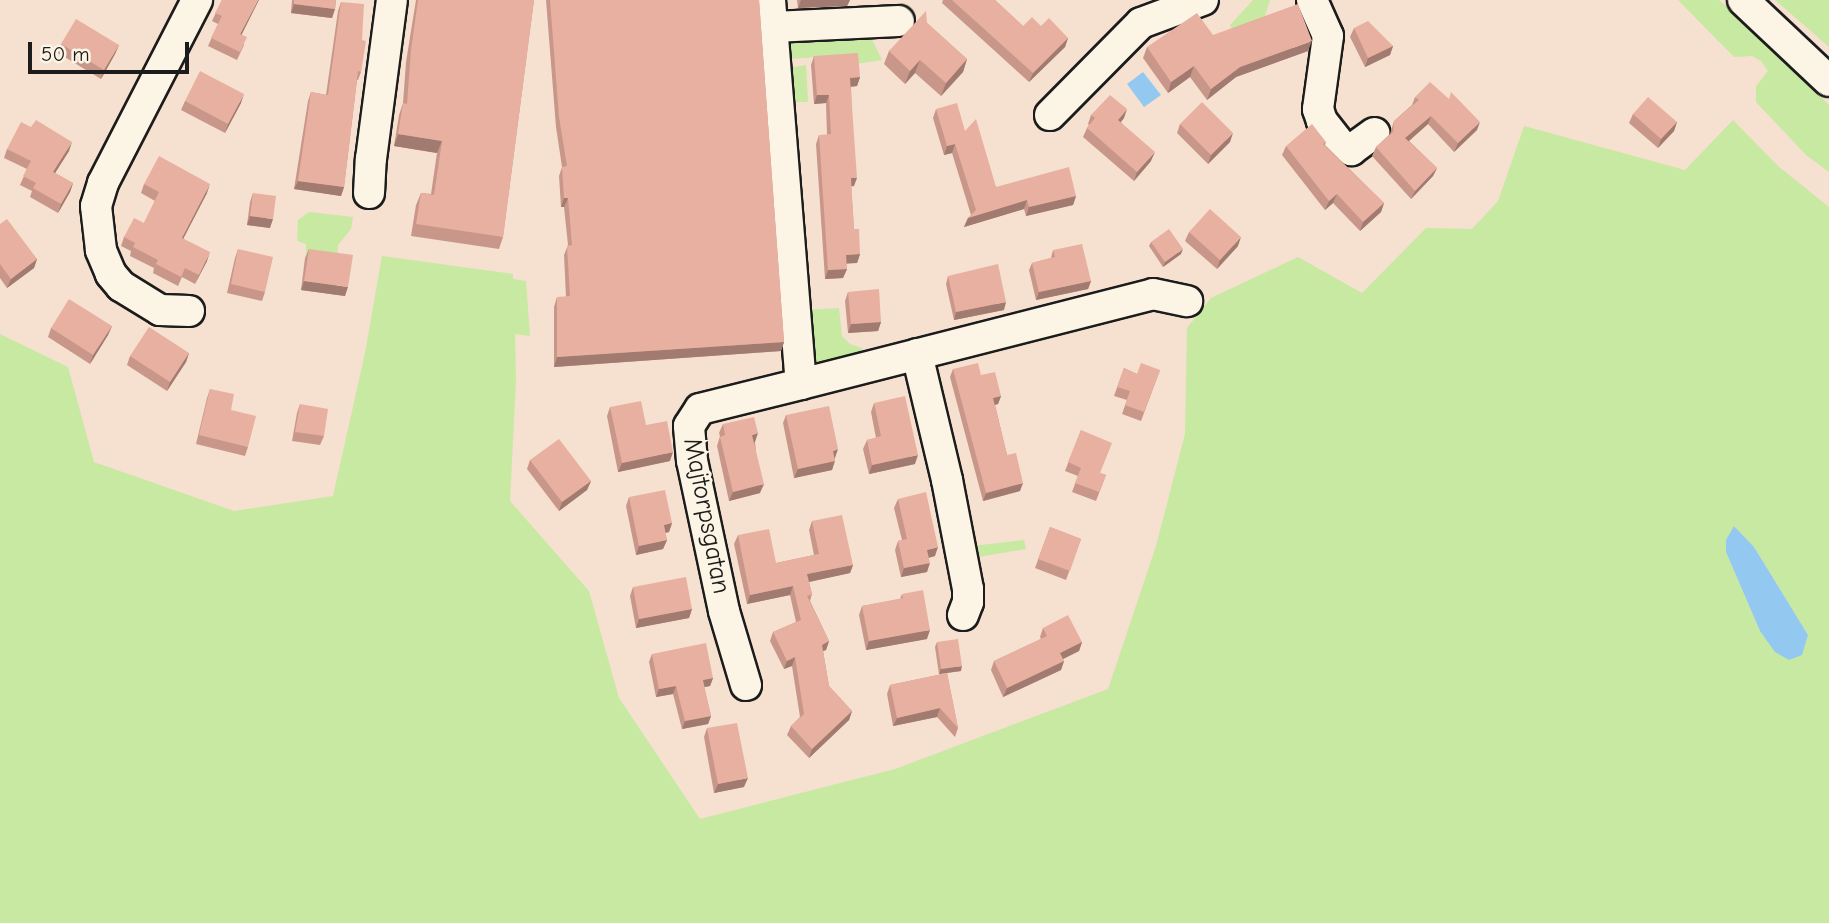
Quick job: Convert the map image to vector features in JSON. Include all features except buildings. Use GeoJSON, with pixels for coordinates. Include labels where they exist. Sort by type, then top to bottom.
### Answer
{"type":"FeatureCollection","features":[{"type":"Feature","properties":{"kind":"street"},"geometry":{"type":"LineString","coordinates":[[189,311],[160,310],[121,286],[111,274],[101,250],[96,206],[103,183],[197,0]]}},
{"type":"Feature","properties":{"kind":"street"},"geometry":{"type":"LineString","coordinates":[[369,193],[392,0]]}},
{"type":"Feature","properties":{"kind":"street"},"geometry":{"type":"LineString","coordinates":[[1049,115],[1141,23],[1203,0]]}},
{"type":"Feature","properties":{"kind":"street"},"geometry":{"type":"LineString","coordinates":[[1312,0],[1328,36],[1318,108],[1322,121],[1340,144],[1349,149],[1374,133]]}},
{"type":"Feature","properties":{"kind":"street"},"geometry":{"type":"LineString","coordinates":[[1743,0],[1829,81]]}},
{"type":"Feature","properties":{"kind":"street"},"geometry":{"type":"LineString","coordinates":[[801,384],[771,13],[899,20]]}},
{"type":"Feature","properties":{"kind":"street","name":"Majtorpsgatan"},"geometry":{"type":"LineString","coordinates":[[746,685],[724,611],[709,530],[691,461],[689,426],[700,409],[1153,293],[1187,302]]}},
{"type":"Feature","properties":{"kind":"street"},"geometry":{"type":"LineString","coordinates":[[918,354],[947,480],[968,589],[968,602],[963,615]]}},
{"type":"Feature","properties":{"kind":"green space"},"geometry":{"type":"Polygon","coordinates":[[[1253,0],[1270,0],[1265,16],[1268,24],[1235,37],[1230,25],[1253,0]]]}},
{"type":"Feature","properties":{"kind":"green space"},"geometry":{"type":"Polygon","coordinates":[[[1678,0],[1719,0],[1763,37],[1829,105],[1829,172],[1806,155],[1756,102],[1756,86],[1768,71],[1761,61],[1752,56],[1734,57],[1678,0]]]}},
{"type":"Feature","properties":{"kind":"green space"},"geometry":{"type":"Polygon","coordinates":[[[1775,0],[1829,0],[1829,47],[1775,0]]]}},
{"type":"Feature","properties":{"kind":"green space"},"geometry":{"type":"Polygon","coordinates":[[[868,31],[882,60],[856,64],[845,55],[790,59],[787,37],[868,31]]]}},
{"type":"Feature","properties":{"kind":"green space"},"geometry":{"type":"Polygon","coordinates":[[[806,65],[808,102],[794,102],[789,68],[806,65]]]}},
{"type":"Feature","properties":{"kind":"green space"},"geometry":{"type":"Polygon","coordinates":[[[1733,120],[1778,166],[1829,207],[1829,923],[0,923],[0,334],[68,367],[94,462],[234,511],[333,496],[365,353],[382,256],[513,274],[513,279],[526,281],[530,336],[515,334],[516,381],[510,501],[589,591],[619,698],[700,819],[895,769],[1108,689],[1156,546],[1185,434],[1187,328],[1211,298],[1298,257],[1362,293],[1426,228],[1472,229],[1498,201],[1524,126],[1685,170],[1733,120]],[[1734,526],[1726,552],[1760,631],[1808,635],[1754,547],[1734,526]]]}},
{"type":"Feature","properties":{"kind":"green space"},"geometry":{"type":"Polygon","coordinates":[[[309,212],[353,217],[351,229],[338,245],[337,259],[306,254],[306,244],[297,241],[298,220],[309,212]]]}},
{"type":"Feature","properties":{"kind":"green space"},"geometry":{"type":"Polygon","coordinates":[[[839,308],[842,336],[850,344],[862,348],[863,358],[825,367],[810,356],[806,310],[839,308]]]}},
{"type":"Feature","properties":{"kind":"green space"},"geometry":{"type":"Polygon","coordinates":[[[1024,540],[1026,549],[973,558],[971,546],[1024,540]]]}},
{"type":"Feature","properties":{"kind":"water"},"geometry":{"type":"Polygon","coordinates":[[[1143,72],[1161,95],[1144,107],[1127,84],[1143,72]]]}},
{"type":"Feature","properties":{"kind":"water"},"geometry":{"type":"Polygon","coordinates":[[[1734,526],[1754,547],[1808,635],[1802,655],[1789,660],[1775,652],[1760,631],[1726,552],[1726,540],[1734,526]]]}}]}
